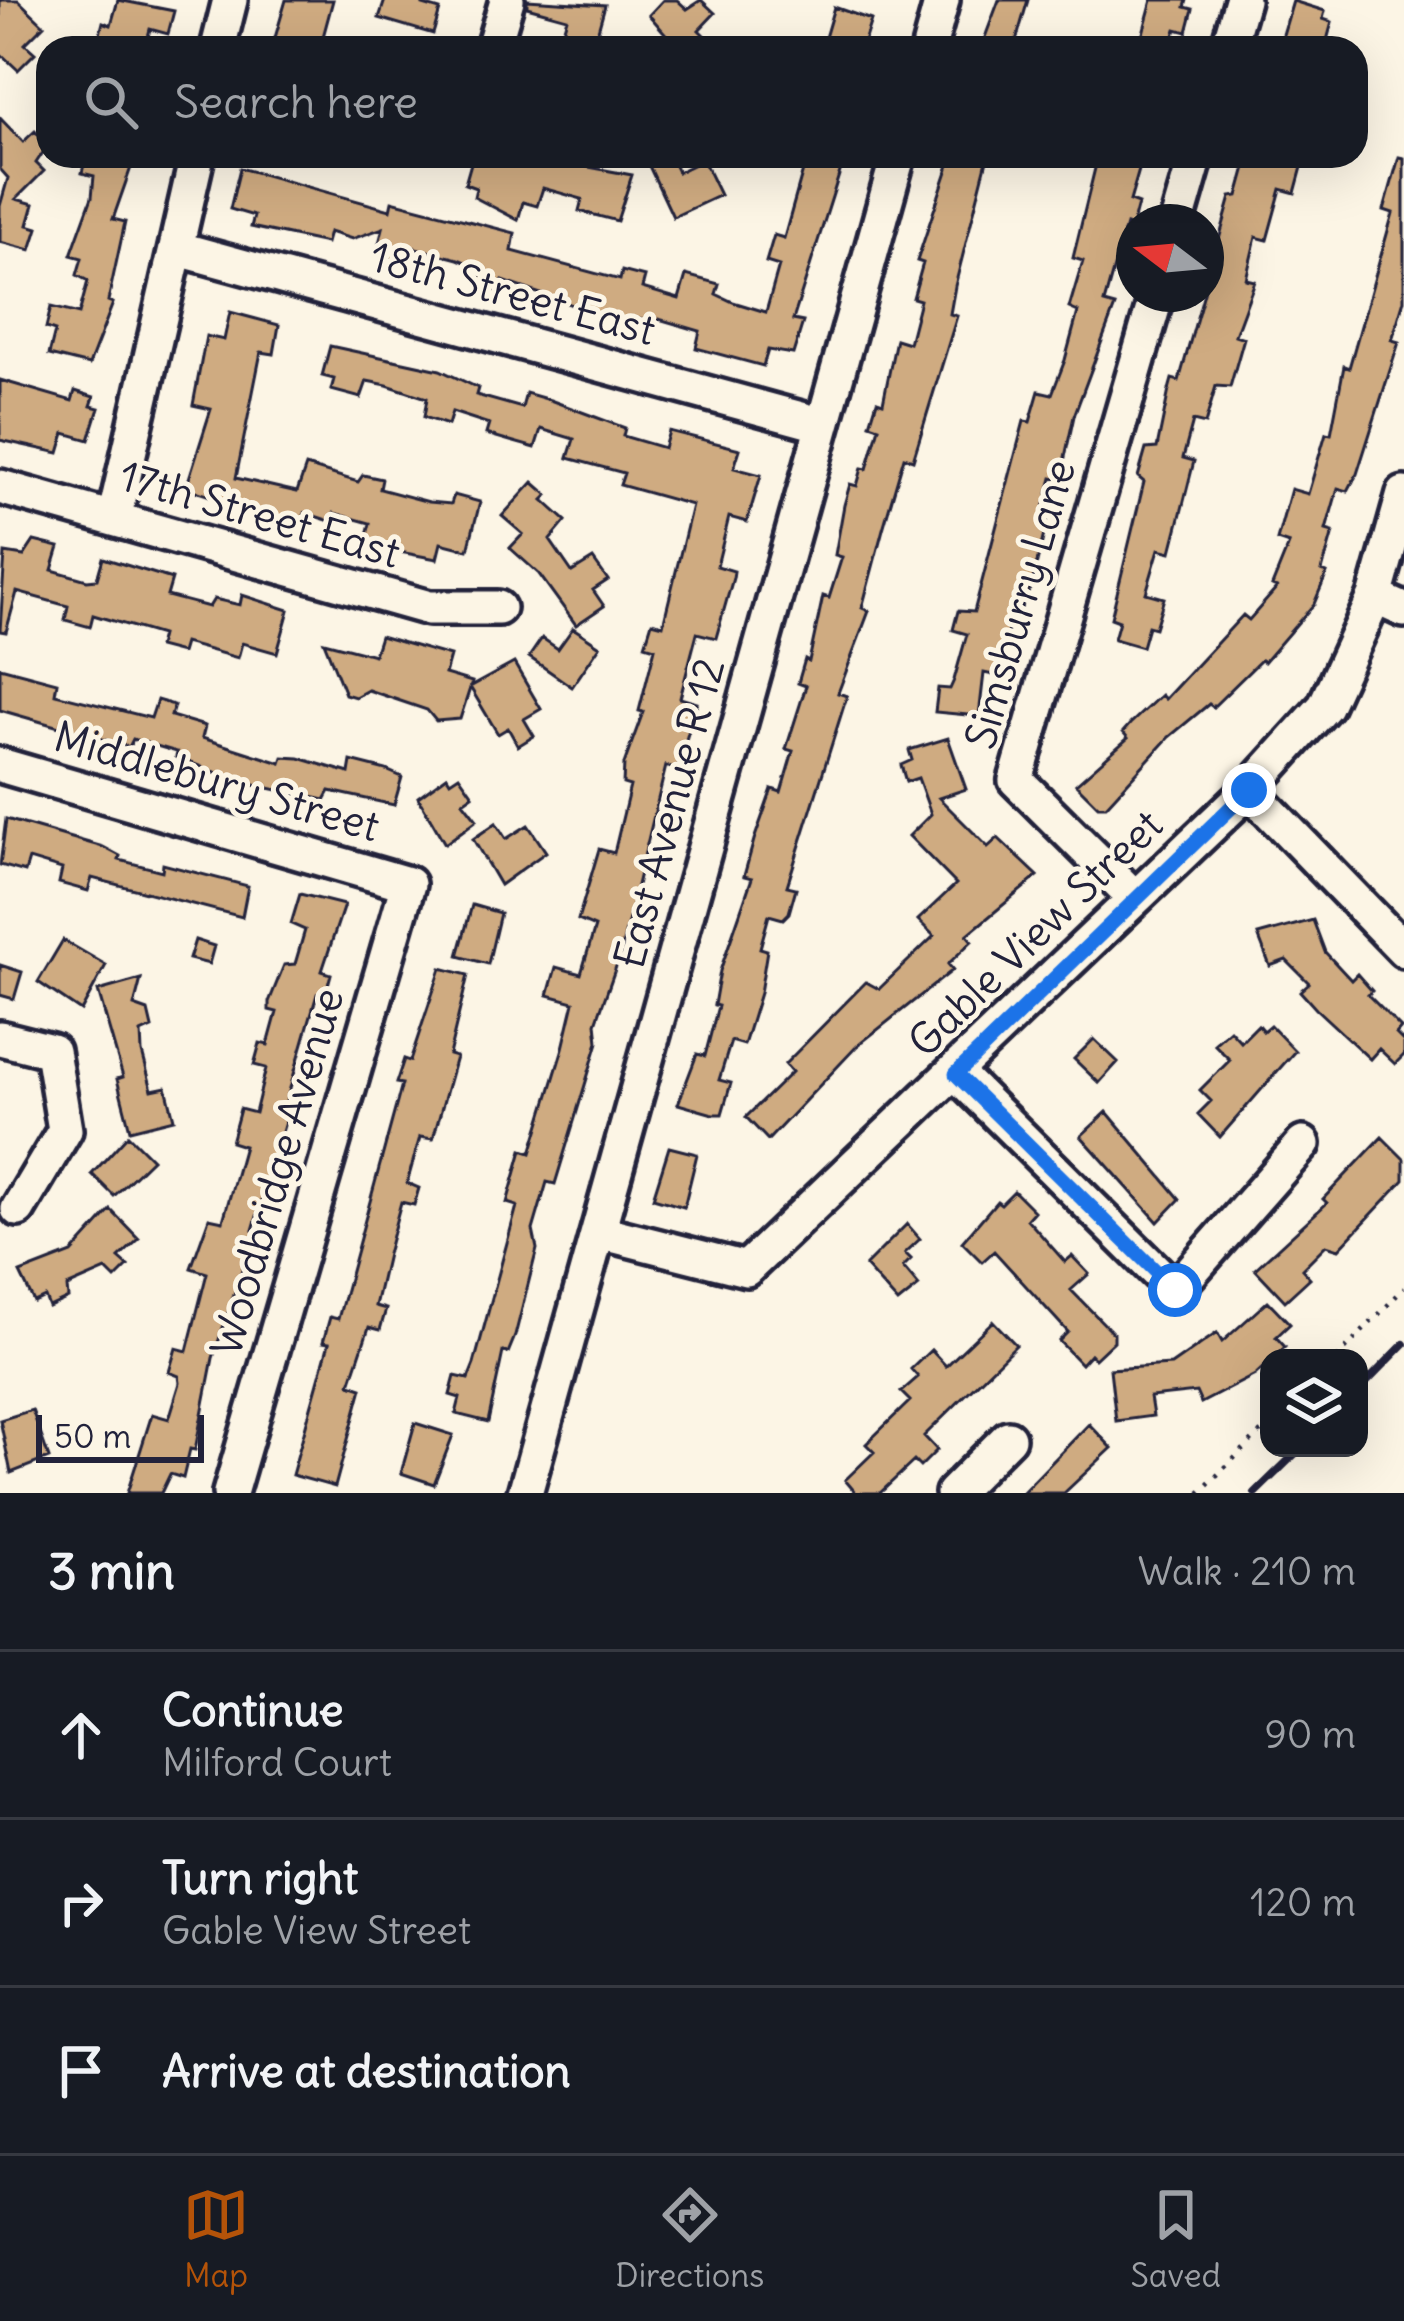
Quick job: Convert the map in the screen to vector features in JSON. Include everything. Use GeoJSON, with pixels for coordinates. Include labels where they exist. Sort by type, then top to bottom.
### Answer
{"type":"FeatureCollection","features":[{"type":"Feature","properties":{"kind":"street"},"geometry":{"type":"LineString","coordinates":[[221,36],[230,0]]}},
{"type":"Feature","properties":{"kind":"street"},"geometry":{"type":"LineString","coordinates":[[496,36],[507,0]]}},
{"type":"Feature","properties":{"kind":"street"},"geometry":{"type":"LineString","coordinates":[[932,36],[942,0]]}},
{"type":"Feature","properties":{"kind":"street"},"geometry":{"type":"LineString","coordinates":[[1231,36],[1241,0]]}},
{"type":"Feature","properties":{"kind":"street"},"geometry":{"type":"LineString","coordinates":[[113,520],[195,168]]}},
{"type":"Feature","properties":{"kind":"street","name":"East Avenue R 12"},"geometry":{"type":"LineString","coordinates":[[525,1493],[895,168]]}},
{"type":"Feature","properties":{"kind":"street"},"geometry":{"type":"LineString","coordinates":[[1183,204],[1193,168]]}},
{"type":"Feature","properties":{"kind":"street","name":"18th Street East"},"geometry":{"type":"LineString","coordinates":[[178,249],[823,425]]}},
{"type":"Feature","properties":{"kind":"street","name":"Simsburry Lane"},"geometry":{"type":"LineString","coordinates":[[1134,897],[1016,780],[1151,312]]}},
{"type":"Feature","properties":{"kind":"street","name":"17th Street East"},"geometry":{"type":"LineString","coordinates":[[0,488],[429,608],[498,608]]}},
{"type":"Feature","properties":{"kind":"street","name":"Gable View Street"},"geometry":{"type":"LineString","coordinates":[[600,1232],[746,1269],[956,1074],[1249,790],[1325,706],[1389,604],[1404,494]]}},
{"type":"Feature","properties":{"kind":"street","name":"Middlebury Street"},"geometry":{"type":"LineString","coordinates":[[0,766],[408,884]]}},
{"type":"Feature","properties":{"kind":"street"},"geometry":{"type":"LineString","coordinates":[[1249,790],[1404,950]]}},
{"type":"Feature","properties":{"kind":"street","name":"Woodbridge Avenue"},"geometry":{"type":"LineString","coordinates":[[239,1491],[408,884]]}},
{"type":"Feature","properties":{"kind":"street"},"geometry":{"type":"LineString","coordinates":[[0,1038],[52,1051],[65,1130],[18,1208]]}},
{"type":"Feature","properties":{"kind":"street"},"geometry":{"type":"LineString","coordinates":[[956,1074],[1175,1290],[1303,1144]]}},
{"type":"Feature","properties":{"kind":"street"},"geometry":{"type":"LineString","coordinates":[[953,1493],[1008,1438]]}},
{"type":"Feature","properties":{"kind":"path"},"geometry":{"type":"LineString","coordinates":[[1345,1349],[1404,1288]]}},
{"type":"Feature","properties":{"kind":"path"},"geometry":{"type":"LineString","coordinates":[[1199,1493],[1260,1433]]}},
{"type":"Feature","properties":{"kind":"building"},"geometry":{"type":"Polygon","coordinates":[[[0,0],[18,0],[44,25],[25,44],[35,53],[18,70],[0,53],[0,0]]]}},
{"type":"Feature","properties":{"kind":"building"},"geometry":{"type":"Polygon","coordinates":[[[118,0],[174,11],[168,34],[150,29],[148,36],[100,36],[103,22],[111,25],[118,0]]]}},
{"type":"Feature","properties":{"kind":"building"},"geometry":{"type":"Polygon","coordinates":[[[286,0],[333,0],[323,36],[276,36],[286,0]]]}},
{"type":"Feature","properties":{"kind":"building"},"geometry":{"type":"Polygon","coordinates":[[[385,0],[424,0],[423,5],[440,10],[433,34],[379,18],[385,0]]]}},
{"type":"Feature","properties":{"kind":"building"},"geometry":{"type":"Polygon","coordinates":[[[527,0],[605,5],[596,36],[561,36],[567,18],[527,7],[527,0]]]}},
{"type":"Feature","properties":{"kind":"building"},"geometry":{"type":"Polygon","coordinates":[[[663,0],[677,0],[687,9],[701,0],[715,13],[699,30],[705,36],[667,36],[649,15],[663,0]]]}},
{"type":"Feature","properties":{"kind":"building"},"geometry":{"type":"Polygon","coordinates":[[[999,0],[1028,0],[1018,36],[986,36],[999,0]]]}},
{"type":"Feature","properties":{"kind":"building"},"geometry":{"type":"Polygon","coordinates":[[[1152,0],[1187,0],[1185,7],[1193,9],[1187,32],[1176,29],[1174,36],[1142,36],[1152,0]]]}},
{"type":"Feature","properties":{"kind":"building"},"geometry":{"type":"Polygon","coordinates":[[[1293,1],[1325,11],[1323,19],[1332,22],[1328,36],[1283,36],[1293,1]]]}},
{"type":"Feature","properties":{"kind":"building"},"geometry":{"type":"Polygon","coordinates":[[[834,7],[871,20],[866,36],[826,36],[834,7]]]}},
{"type":"Feature","properties":{"kind":"building"},"geometry":{"type":"Polygon","coordinates":[[[0,118],[23,142],[35,131],[36,168],[44,171],[16,199],[34,204],[28,225],[38,228],[31,250],[0,242],[0,206],[8,178],[0,169],[0,118]]]}},
{"type":"Feature","properties":{"kind":"building"},"geometry":{"type":"Polygon","coordinates":[[[1399,157],[1404,158],[1404,300],[1392,340],[1399,342],[1357,474],[1348,491],[1338,488],[1326,530],[1333,532],[1322,571],[1327,573],[1314,604],[1264,662],[1213,707],[1209,704],[1169,737],[1106,806],[1098,806],[1076,784],[1128,738],[1123,732],[1130,724],[1161,695],[1165,699],[1243,615],[1249,620],[1277,588],[1272,586],[1289,544],[1277,540],[1291,489],[1308,494],[1326,433],[1331,434],[1344,366],[1349,368],[1393,213],[1384,210],[1399,157]]]}},
{"type":"Feature","properties":{"kind":"building"},"geometry":{"type":"Polygon","coordinates":[[[83,168],[131,168],[113,219],[125,222],[108,301],[113,303],[89,365],[49,355],[55,331],[46,328],[51,307],[79,314],[88,281],[77,275],[82,258],[71,255],[92,197],[94,176],[82,173],[83,168]]]}},
{"type":"Feature","properties":{"kind":"building"},"geometry":{"type":"Polygon","coordinates":[[[240,168],[390,210],[392,201],[515,233],[512,251],[620,280],[622,271],[645,277],[642,288],[679,299],[686,275],[719,284],[716,294],[766,312],[779,266],[766,262],[774,235],[784,238],[804,168],[841,168],[793,320],[803,322],[793,354],[768,350],[763,366],[696,348],[700,331],[659,319],[657,324],[631,317],[630,321],[613,319],[503,281],[500,292],[478,286],[482,269],[458,259],[405,245],[401,262],[376,255],[383,228],[352,239],[329,232],[326,243],[251,227],[254,216],[230,209],[240,168]]]}},
{"type":"Feature","properties":{"kind":"building"},"geometry":{"type":"Polygon","coordinates":[[[470,168],[594,168],[632,175],[617,221],[579,211],[582,199],[543,188],[537,206],[523,202],[518,220],[474,197],[476,188],[465,184],[470,168]]]}},
{"type":"Feature","properties":{"kind":"building"},"geometry":{"type":"Polygon","coordinates":[[[650,168],[676,168],[678,172],[707,168],[720,195],[673,217],[650,168]]]}},
{"type":"Feature","properties":{"kind":"building"},"geometry":{"type":"Polygon","coordinates":[[[948,168],[985,168],[955,286],[950,314],[957,316],[913,460],[904,457],[883,529],[862,608],[869,611],[838,693],[847,696],[787,886],[796,888],[789,913],[783,919],[769,915],[760,948],[767,950],[760,993],[744,1045],[731,1041],[719,1080],[731,1083],[722,1114],[713,1114],[678,1104],[697,1054],[705,1056],[718,1006],[714,1005],[720,971],[752,878],[744,876],[754,840],[772,789],[781,792],[793,751],[786,749],[806,686],[798,683],[805,659],[809,661],[823,596],[829,598],[842,557],[835,555],[850,484],[857,486],[862,468],[867,469],[879,427],[870,424],[877,401],[883,403],[896,339],[909,343],[920,300],[913,298],[923,263],[917,261],[948,168]]]}},
{"type":"Feature","properties":{"kind":"building"},"geometry":{"type":"Polygon","coordinates":[[[1095,168],[1140,168],[1130,201],[1138,204],[1116,204],[1116,260],[1104,303],[1115,306],[1074,416],[1060,480],[1052,478],[1031,587],[1021,608],[1013,606],[998,676],[984,673],[979,716],[935,712],[938,688],[950,689],[954,680],[967,634],[953,630],[958,611],[974,612],[1024,421],[1030,422],[1039,391],[1052,394],[1065,360],[1078,312],[1069,308],[1083,261],[1073,258],[1095,168]]]}},
{"type":"Feature","properties":{"kind":"building"},"geometry":{"type":"Polygon","coordinates":[[[1246,168],[1302,168],[1295,193],[1281,189],[1267,240],[1256,237],[1246,279],[1255,281],[1235,335],[1244,338],[1230,387],[1216,386],[1205,424],[1193,421],[1183,458],[1194,461],[1171,552],[1159,549],[1146,593],[1164,598],[1155,628],[1148,626],[1142,647],[1114,639],[1119,621],[1111,618],[1144,482],[1138,477],[1146,449],[1157,448],[1172,379],[1179,381],[1198,312],[1224,312],[1224,222],[1231,197],[1238,196],[1246,168]]]}},
{"type":"Feature","properties":{"kind":"building"},"geometry":{"type":"Polygon","coordinates":[[[230,312],[279,325],[274,354],[261,352],[236,478],[297,492],[306,466],[358,482],[363,475],[382,479],[380,489],[429,502],[451,504],[454,495],[480,502],[468,550],[441,543],[437,559],[389,550],[365,543],[370,523],[334,513],[330,521],[305,513],[301,526],[186,488],[211,409],[193,405],[206,336],[224,340],[230,312]]]}},
{"type":"Feature","properties":{"kind":"building"},"geometry":{"type":"Polygon","coordinates":[[[330,346],[440,370],[478,388],[476,395],[522,408],[526,393],[550,400],[625,428],[623,436],[664,448],[669,431],[740,449],[734,468],[761,475],[747,522],[729,517],[717,566],[734,571],[733,578],[716,638],[697,633],[680,698],[697,703],[677,770],[666,766],[620,955],[596,1023],[598,1042],[555,1184],[547,1182],[533,1230],[537,1249],[515,1336],[508,1353],[503,1352],[488,1422],[456,1414],[460,1398],[450,1395],[455,1376],[468,1379],[474,1364],[517,1206],[507,1203],[522,1150],[531,1153],[563,1048],[574,1002],[548,995],[556,967],[581,974],[595,927],[578,920],[599,849],[614,853],[630,786],[623,784],[624,764],[643,712],[639,711],[655,648],[645,645],[652,622],[663,625],[692,505],[620,485],[624,473],[568,458],[574,439],[541,429],[535,448],[486,434],[489,424],[452,412],[448,425],[424,417],[427,398],[387,385],[367,381],[361,398],[331,390],[334,379],[322,376],[330,346]]]}},
{"type":"Feature","properties":{"kind":"building"},"geometry":{"type":"Polygon","coordinates":[[[0,380],[72,401],[75,391],[94,397],[91,406],[99,408],[89,440],[65,433],[59,453],[0,440],[0,380]]]}},
{"type":"Feature","properties":{"kind":"building"},"geometry":{"type":"Polygon","coordinates":[[[533,482],[548,495],[543,500],[566,521],[550,540],[572,572],[593,559],[608,580],[593,590],[604,606],[576,625],[539,574],[510,548],[523,534],[502,516],[533,482]]]}},
{"type":"Feature","properties":{"kind":"building"},"geometry":{"type":"Polygon","coordinates":[[[34,541],[59,547],[52,570],[87,580],[97,579],[103,558],[172,579],[167,596],[209,607],[214,599],[240,605],[242,595],[289,610],[277,653],[242,643],[238,658],[184,643],[181,653],[158,647],[161,635],[93,615],[90,627],[65,620],[68,606],[17,592],[6,632],[0,631],[5,553],[24,556],[34,541]]]}},
{"type":"Feature","properties":{"kind":"building"},"geometry":{"type":"Polygon","coordinates":[[[573,628],[600,646],[572,687],[529,657],[542,638],[558,649],[573,628]]]}},
{"type":"Feature","properties":{"kind":"building"},"geometry":{"type":"Polygon","coordinates":[[[380,636],[450,656],[445,674],[472,682],[460,719],[436,721],[427,710],[368,690],[355,697],[345,694],[324,642],[374,655],[380,636]]]}},
{"type":"Feature","properties":{"kind":"building"},"geometry":{"type":"Polygon","coordinates":[[[514,663],[541,709],[524,719],[534,736],[518,746],[508,728],[498,734],[470,687],[514,663]]]}},
{"type":"Feature","properties":{"kind":"building"},"geometry":{"type":"Polygon","coordinates":[[[0,667],[57,682],[55,694],[151,718],[157,700],[174,705],[171,716],[205,726],[202,738],[281,763],[283,757],[299,758],[349,773],[351,761],[386,770],[402,777],[394,805],[330,791],[325,800],[240,782],[176,757],[177,752],[133,739],[129,747],[0,710],[0,667]]]}},
{"type":"Feature","properties":{"kind":"building"},"geometry":{"type":"Polygon","coordinates":[[[948,738],[966,789],[939,798],[988,847],[998,838],[1038,876],[967,935],[972,941],[948,964],[953,970],[857,1046],[768,1140],[746,1117],[792,1072],[785,1064],[866,982],[879,989],[934,936],[918,920],[956,884],[909,836],[931,814],[918,778],[906,782],[901,765],[912,760],[909,750],[948,738]]]}},
{"type":"Feature","properties":{"kind":"building"},"geometry":{"type":"Polygon","coordinates":[[[459,775],[473,795],[463,802],[477,820],[445,844],[418,797],[447,776],[450,781],[459,775]]]}},
{"type":"Feature","properties":{"kind":"building"},"geometry":{"type":"Polygon","coordinates":[[[6,819],[103,847],[120,856],[119,860],[162,871],[163,864],[248,886],[242,917],[92,878],[88,891],[59,883],[62,869],[29,859],[25,872],[0,865],[6,819]]]}},
{"type":"Feature","properties":{"kind":"building"},"geometry":{"type":"Polygon","coordinates":[[[496,823],[506,839],[528,825],[546,852],[500,885],[473,839],[496,823]]]}},
{"type":"Feature","properties":{"kind":"building"},"geometry":{"type":"Polygon","coordinates":[[[300,894],[344,905],[322,971],[331,974],[325,996],[317,994],[286,1102],[290,1105],[253,1230],[258,1231],[252,1253],[248,1252],[213,1358],[195,1450],[190,1449],[183,1478],[170,1474],[161,1493],[127,1493],[152,1414],[169,1419],[180,1383],[179,1376],[169,1372],[176,1348],[187,1351],[207,1273],[191,1268],[209,1218],[223,1221],[244,1146],[231,1142],[240,1109],[255,1113],[266,1068],[254,1065],[260,1043],[268,1045],[277,1012],[269,1010],[269,1002],[284,965],[295,964],[305,930],[291,924],[300,894]]]}},
{"type":"Feature","properties":{"kind":"building"},"geometry":{"type":"Polygon","coordinates":[[[472,905],[500,913],[488,964],[458,956],[472,905]]]}},
{"type":"Feature","properties":{"kind":"building"},"geometry":{"type":"Polygon","coordinates":[[[1313,920],[1325,952],[1351,980],[1357,974],[1372,991],[1368,995],[1401,1028],[1396,1034],[1404,1042],[1404,1055],[1395,1064],[1379,1049],[1370,1059],[1316,1009],[1300,991],[1309,983],[1286,960],[1270,966],[1258,935],[1313,920]]]}},
{"type":"Feature","properties":{"kind":"building"},"geometry":{"type":"Polygon","coordinates":[[[63,940],[106,965],[81,1011],[38,982],[63,940]]]}},
{"type":"Feature","properties":{"kind":"building"},"geometry":{"type":"Polygon","coordinates":[[[195,940],[214,946],[209,964],[189,959],[195,940]]]}},
{"type":"Feature","properties":{"kind":"building"},"geometry":{"type":"Polygon","coordinates":[[[0,965],[22,972],[14,999],[0,995],[0,965]]]}},
{"type":"Feature","properties":{"kind":"building"},"geometry":{"type":"Polygon","coordinates":[[[441,968],[468,975],[449,1055],[456,1057],[433,1139],[420,1137],[407,1183],[419,1188],[414,1205],[401,1202],[375,1306],[386,1309],[380,1330],[369,1327],[350,1384],[362,1388],[335,1487],[292,1475],[329,1343],[323,1342],[330,1317],[338,1319],[402,1084],[396,1083],[404,1059],[410,1061],[441,968]]]}},
{"type":"Feature","properties":{"kind":"building"},"geometry":{"type":"Polygon","coordinates":[[[141,979],[134,1006],[148,1011],[152,1028],[141,1033],[142,1052],[152,1090],[166,1087],[174,1119],[130,1130],[117,1079],[123,1077],[98,991],[141,979]]]}},
{"type":"Feature","properties":{"kind":"building"},"geometry":{"type":"Polygon","coordinates":[[[1258,1025],[1263,1031],[1270,1025],[1295,1051],[1220,1137],[1198,1114],[1211,1101],[1200,1090],[1230,1060],[1214,1044],[1230,1030],[1241,1042],[1258,1025]]]}},
{"type":"Feature","properties":{"kind":"building"},"geometry":{"type":"Polygon","coordinates":[[[1094,1039],[1118,1062],[1099,1083],[1074,1059],[1094,1039]]]}},
{"type":"Feature","properties":{"kind":"building"},"geometry":{"type":"Polygon","coordinates":[[[1107,1112],[1180,1199],[1158,1222],[1081,1136],[1107,1112]]]}},
{"type":"Feature","properties":{"kind":"building"},"geometry":{"type":"Polygon","coordinates":[[[128,1135],[152,1159],[114,1196],[92,1174],[128,1135]]]}},
{"type":"Feature","properties":{"kind":"building"},"geometry":{"type":"Polygon","coordinates":[[[1382,1137],[1404,1159],[1404,1180],[1339,1249],[1326,1245],[1302,1269],[1310,1278],[1285,1301],[1255,1269],[1327,1203],[1323,1199],[1382,1137]]]}},
{"type":"Feature","properties":{"kind":"building"},"geometry":{"type":"Polygon","coordinates":[[[669,1147],[697,1154],[684,1207],[653,1198],[669,1147]]]}},
{"type":"Feature","properties":{"kind":"building"},"geometry":{"type":"Polygon","coordinates":[[[1014,1191],[1034,1211],[1027,1219],[1065,1262],[1072,1256],[1089,1274],[1071,1290],[1114,1334],[1114,1341],[1095,1359],[1090,1354],[1081,1364],[1059,1341],[1068,1332],[994,1251],[982,1262],[962,1242],[997,1201],[1001,1204],[1014,1191]]]}},
{"type":"Feature","properties":{"kind":"building"},"geometry":{"type":"Polygon","coordinates":[[[111,1210],[139,1239],[119,1258],[128,1266],[115,1279],[106,1270],[67,1287],[68,1298],[49,1307],[45,1297],[34,1302],[20,1273],[72,1253],[111,1210]]]}},
{"type":"Feature","properties":{"kind":"building"},"geometry":{"type":"Polygon","coordinates":[[[907,1224],[920,1239],[905,1253],[911,1259],[903,1267],[919,1286],[898,1303],[865,1266],[907,1224]]]}},
{"type":"Feature","properties":{"kind":"building"},"geometry":{"type":"Polygon","coordinates":[[[1268,1301],[1290,1324],[1276,1337],[1283,1349],[1260,1349],[1260,1370],[1255,1375],[1201,1403],[1196,1392],[1150,1397],[1153,1416],[1116,1421],[1110,1369],[1171,1365],[1217,1333],[1222,1342],[1268,1301]]]}},
{"type":"Feature","properties":{"kind":"building"},"geometry":{"type":"Polygon","coordinates":[[[993,1321],[1016,1345],[924,1436],[937,1450],[920,1467],[914,1461],[880,1493],[856,1493],[845,1480],[874,1452],[866,1444],[910,1401],[901,1392],[918,1377],[911,1369],[931,1350],[946,1366],[993,1321]]]}},
{"type":"Feature","properties":{"kind":"building"},"geometry":{"type":"Polygon","coordinates":[[[32,1410],[49,1458],[11,1473],[0,1420],[32,1410]]]}},
{"type":"Feature","properties":{"kind":"building"},"geometry":{"type":"Polygon","coordinates":[[[415,1423],[453,1435],[434,1484],[401,1473],[415,1423]]]}},
{"type":"Feature","properties":{"kind":"building"},"geometry":{"type":"Polygon","coordinates":[[[1089,1424],[1112,1448],[1064,1493],[1022,1493],[1089,1424]]]}},
{"type":"Feature","properties":{"kind":"railway"},"geometry":{"type":"LineString","coordinates":[[1368,1381],[1404,1344]]}},
{"type":"Feature","properties":{"kind":"railway"},"geometry":{"type":"LineString","coordinates":[[1255,1493],[1292,1457]]}},
{"type":"Feature","properties":{"kind":"route"},"geometry":{"type":"LineString","coordinates":[[1175,1290],[956,1074],[1249,790]]}}]}
